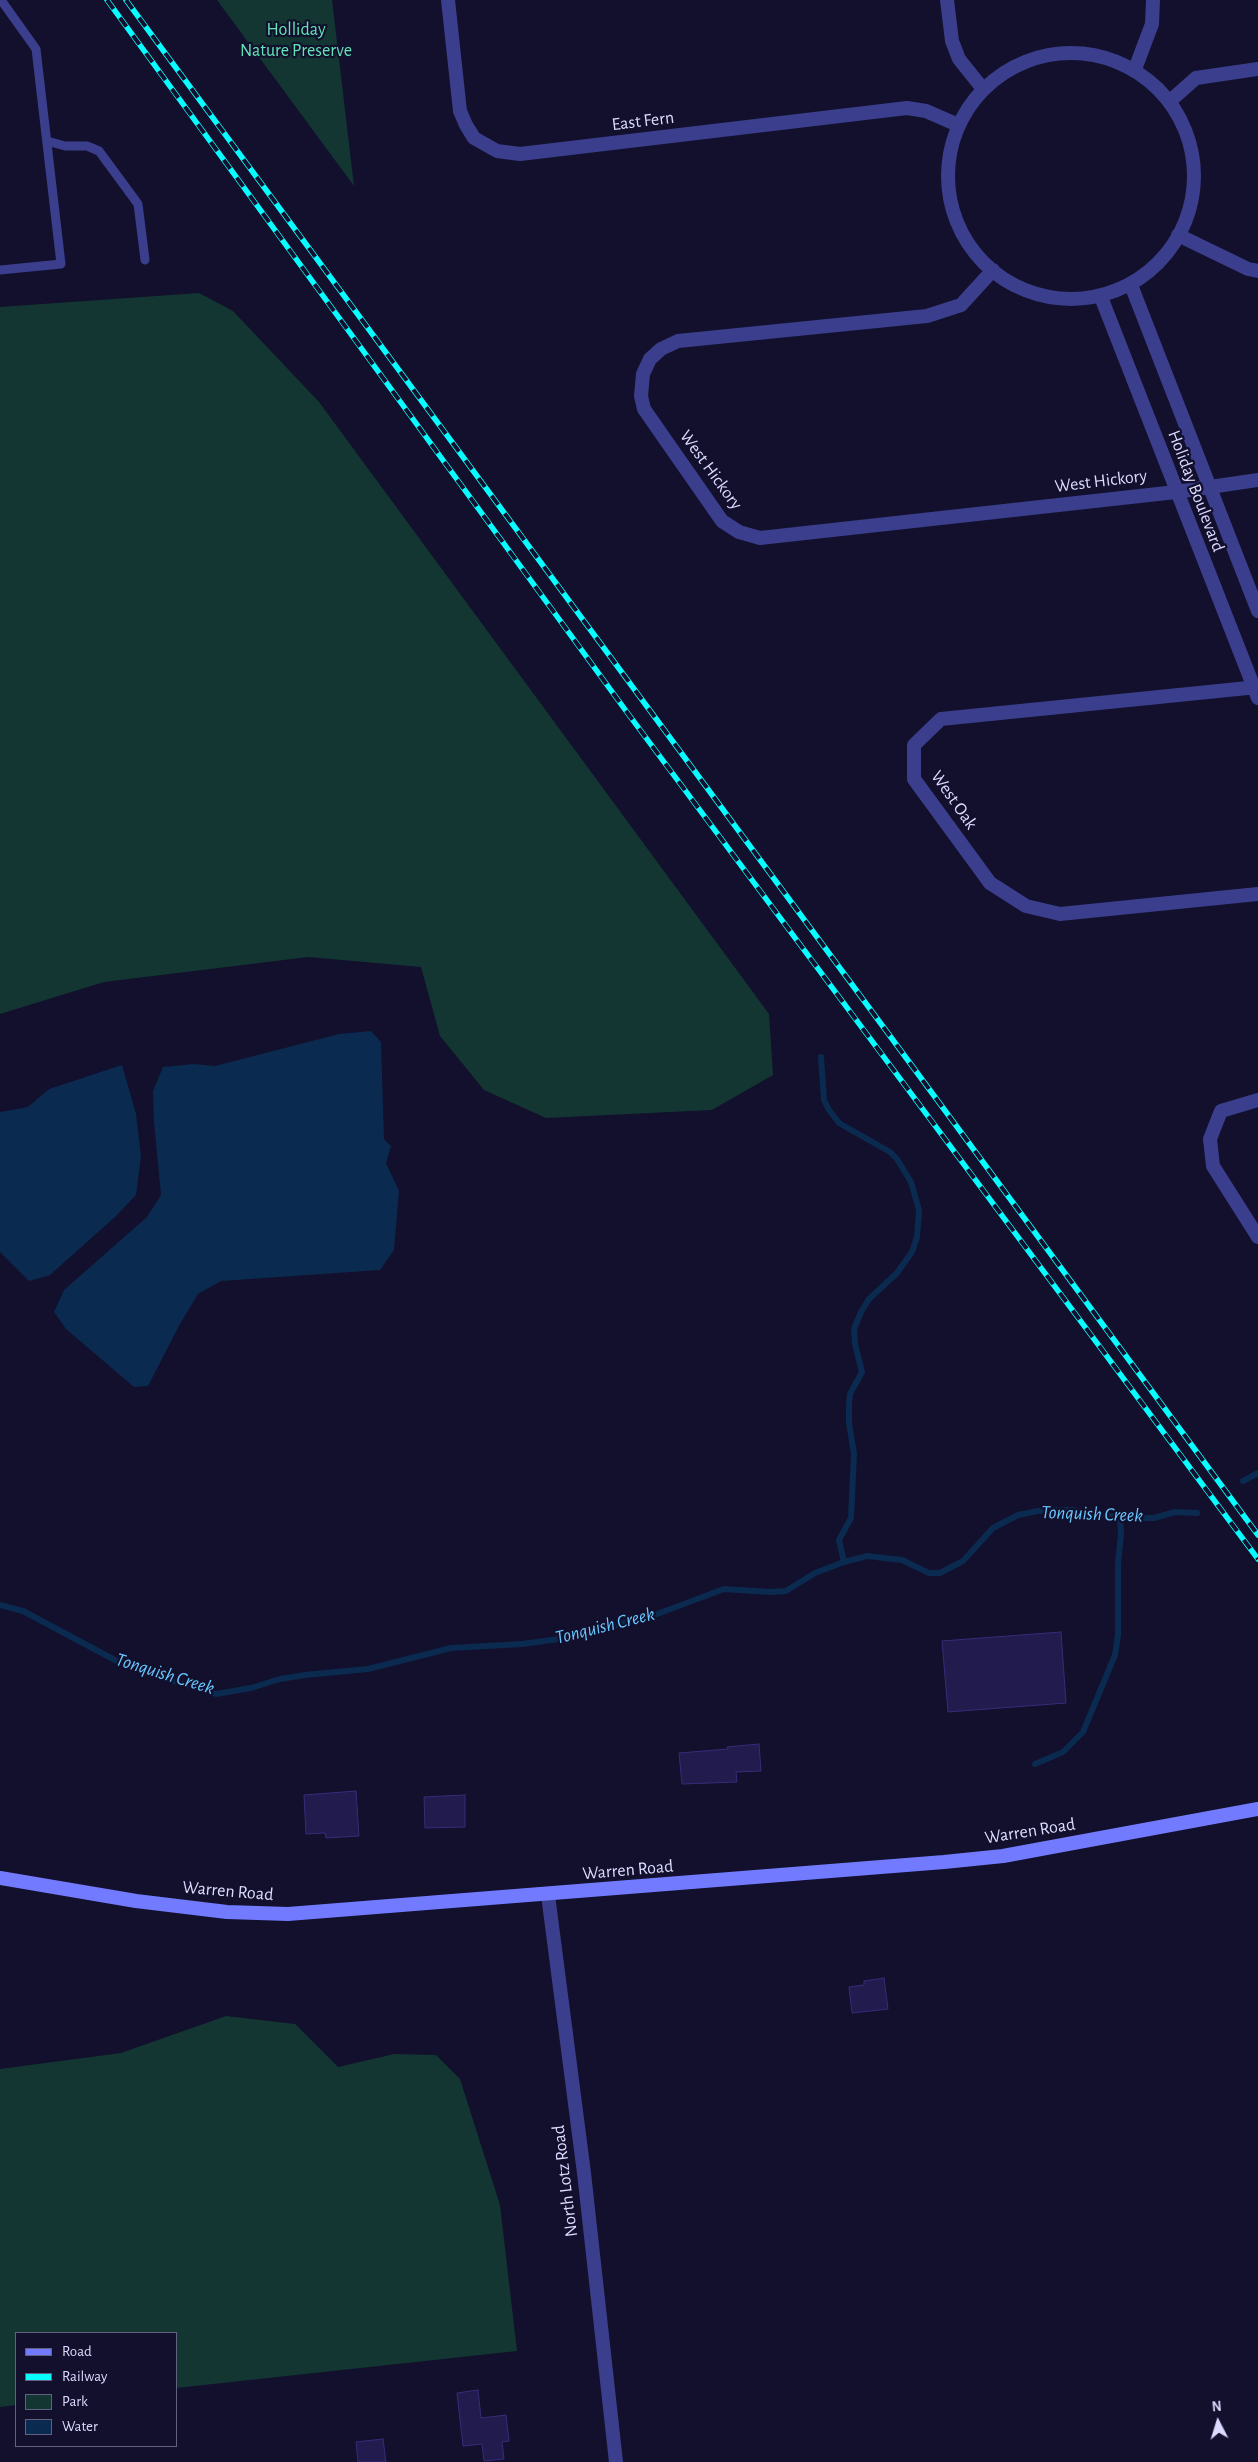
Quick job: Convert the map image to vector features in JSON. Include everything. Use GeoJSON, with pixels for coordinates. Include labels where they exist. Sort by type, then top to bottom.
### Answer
{"type":"FeatureCollection","features":[{"type":"Feature","properties":{"kind":"main road","name":"Warren Road"},"geometry":{"type":"LineString","coordinates":[[0,1878],[145,1902],[227,1912],[298,1914],[548,1895],[1003,1856],[1258,1809]]}},
{"type":"Feature","properties":{"kind":"street","name":"East Fern"},"geometry":{"type":"LineString","coordinates":[[448,0],[460,111],[474,138],[497,151],[520,154],[907,108],[926,111],[958,125]]}},
{"type":"Feature","properties":{"kind":"street"},"geometry":{"type":"LineString","coordinates":[[947,0],[952,42],[959,59],[983,89]]}},
{"type":"Feature","properties":{"kind":"street"},"geometry":{"type":"LineString","coordinates":[[1135,69],[1152,24],[1154,0]]}},
{"type":"Feature","properties":{"kind":"street"},"geometry":{"type":"LineString","coordinates":[[1052,54],[1095,55],[1135,69],[1170,101],[1185,132],[1192,167],[1190,204],[1178,235],[1154,266],[1131,285],[1101,297],[1082,300],[1056,298],[1020,287],[993,270],[970,244],[954,209],[950,189],[950,164],[958,125],[966,106],[983,89],[1015,67],[1052,54]]}},
{"type":"Feature","properties":{"kind":"street"},"geometry":{"type":"LineString","coordinates":[[1170,101],[1196,78],[1258,69]]}},
{"type":"Feature","properties":{"kind":"street"},"geometry":{"type":"LineString","coordinates":[[1178,235],[1248,269],[1258,271]]}},
{"type":"Feature","properties":{"kind":"street","name":"West Hickory"},"geometry":{"type":"LineString","coordinates":[[993,270],[961,305],[927,316],[678,341],[661,349],[650,360],[643,374],[641,396],[644,408],[722,521],[739,532],[760,538],[1176,492],[1258,480]]}},
{"type":"Feature","properties":{"kind":"street","name":"Holiday Boulevard"},"geometry":{"type":"LineString","coordinates":[[1131,285],[1258,611]]}},
{"type":"Feature","properties":{"kind":"street","name":"Holiday Boulevard"},"geometry":{"type":"LineString","coordinates":[[1101,297],[1176,492],[1257,690]]}},
{"type":"Feature","properties":{"kind":"street","name":"West Oak"},"geometry":{"type":"LineString","coordinates":[[1257,690],[941,719],[914,745],[914,778],[990,883],[1026,906],[1060,914],[1258,894]]}},
{"type":"Feature","properties":{"kind":"street"},"geometry":{"type":"LineString","coordinates":[[1258,1100],[1221,1112],[1210,1139],[1213,1166],[1258,1237]]}},
{"type":"Feature","properties":{"kind":"street","name":"North Lotz Road"},"geometry":{"type":"LineString","coordinates":[[548,1895],[584,2172],[616,2462]]}},
{"type":"Feature","properties":{"kind":"lane"},"geometry":{"type":"LineString","coordinates":[[0,270],[61,264],[36,49],[1,0]]}},
{"type":"Feature","properties":{"kind":"lane"},"geometry":{"type":"LineString","coordinates":[[47,142],[65,146],[87,146],[99,151],[138,204],[145,260]]}},
{"type":"Feature","properties":{"kind":"green space","name":"Holliday Nature Preserve"},"geometry":{"type":"Polygon","coordinates":[[[217,0],[332,0],[354,186],[217,0]]]}},
{"type":"Feature","properties":{"kind":"green space"},"geometry":{"type":"Polygon","coordinates":[[[199,293],[233,311],[319,402],[769,1014],[773,1075],[712,1110],[546,1118],[484,1090],[440,1036],[421,967],[308,957],[104,982],[0,1014],[0,307],[199,293]]]}},
{"type":"Feature","properties":{"kind":"green space"},"geometry":{"type":"Polygon","coordinates":[[[226,2016],[295,2024],[338,2067],[394,2054],[436,2055],[460,2079],[500,2205],[517,2351],[178,2388],[178,2332],[15,2332],[15,2405],[0,2407],[0,2069],[121,2053],[226,2016]]]}},
{"type":"Feature","properties":{"kind":"water"},"geometry":{"type":"Polygon","coordinates":[[[371,1031],[381,1042],[384,1139],[391,1146],[386,1163],[399,1191],[394,1250],[380,1270],[221,1281],[198,1294],[148,1386],[134,1387],[66,1329],[54,1312],[64,1290],[147,1217],[161,1195],[153,1091],[163,1067],[194,1064],[215,1066],[339,1034],[371,1031]]]}},
{"type":"Feature","properties":{"kind":"water"},"geometry":{"type":"Polygon","coordinates":[[[122,1065],[136,1114],[141,1156],[136,1195],[115,1217],[50,1275],[29,1281],[0,1252],[0,1112],[28,1107],[49,1089],[122,1065]]]}},
{"type":"Feature","properties":{"kind":"building"},"geometry":{"type":"Polygon","coordinates":[[[1061,1632],[1066,1703],[948,1712],[942,1641],[1061,1632]]]}},
{"type":"Feature","properties":{"kind":"building"},"geometry":{"type":"Polygon","coordinates":[[[759,1744],[761,1771],[736,1772],[737,1782],[682,1784],[679,1753],[728,1749],[727,1747],[759,1744]]]}},
{"type":"Feature","properties":{"kind":"building"},"geometry":{"type":"Polygon","coordinates":[[[356,1791],[359,1836],[326,1838],[325,1833],[306,1834],[304,1795],[356,1791]]]}},
{"type":"Feature","properties":{"kind":"building"},"geometry":{"type":"Polygon","coordinates":[[[465,1795],[465,1827],[425,1828],[424,1797],[465,1795]]]}},
{"type":"Feature","properties":{"kind":"building"},"geometry":{"type":"Polygon","coordinates":[[[884,1978],[888,2009],[852,2013],[849,1987],[864,1985],[864,1981],[884,1978]]]}},
{"type":"Feature","properties":{"kind":"building"},"geometry":{"type":"Polygon","coordinates":[[[478,2390],[481,2418],[506,2415],[509,2441],[502,2442],[504,2459],[484,2461],[482,2444],[463,2446],[457,2393],[478,2390]]]}},
{"type":"Feature","properties":{"kind":"building"},"geometry":{"type":"Polygon","coordinates":[[[383,2439],[386,2462],[358,2462],[356,2442],[383,2439]]]}},
{"type":"Feature","properties":{"kind":"waterway"},"geometry":{"type":"LineString","coordinates":[[821,1057],[824,1100],[829,1110],[839,1123],[890,1152],[897,1159],[911,1182],[919,1210],[917,1237],[912,1252],[897,1273],[869,1299],[854,1329],[855,1344],[862,1372],[850,1394],[849,1404],[849,1423],[854,1454],[851,1518],[839,1540],[844,1562]]}},
{"type":"Feature","properties":{"kind":"waterway","name":"Tonquish Creek"},"geometry":{"type":"LineString","coordinates":[[1243,1481],[1258,1473]]}},
{"type":"Feature","properties":{"kind":"waterway","name":"Tonquish Creek"},"geometry":{"type":"LineString","coordinates":[[0,1605],[23,1611],[128,1667],[216,1694],[251,1688],[280,1679],[368,1669],[451,1648],[522,1644],[559,1639],[649,1617],[724,1589],[770,1592],[786,1591],[815,1573],[867,1556],[902,1560],[929,1573],[940,1573],[963,1561],[993,1528],[1018,1515],[1038,1511],[1072,1510],[1120,1518],[1154,1518],[1175,1512],[1197,1513]]}},
{"type":"Feature","properties":{"kind":"waterway"},"geometry":{"type":"LineString","coordinates":[[1035,1764],[1063,1752],[1083,1732],[1115,1655],[1118,1635],[1120,1518]]}},
{"type":"Feature","properties":{"kind":"railway"},"geometry":{"type":"LineString","coordinates":[[107,0],[629,715],[1258,1559]]}},
{"type":"Feature","properties":{"kind":"railway"},"geometry":{"type":"LineString","coordinates":[[126,0],[1258,1535]]}}]}
